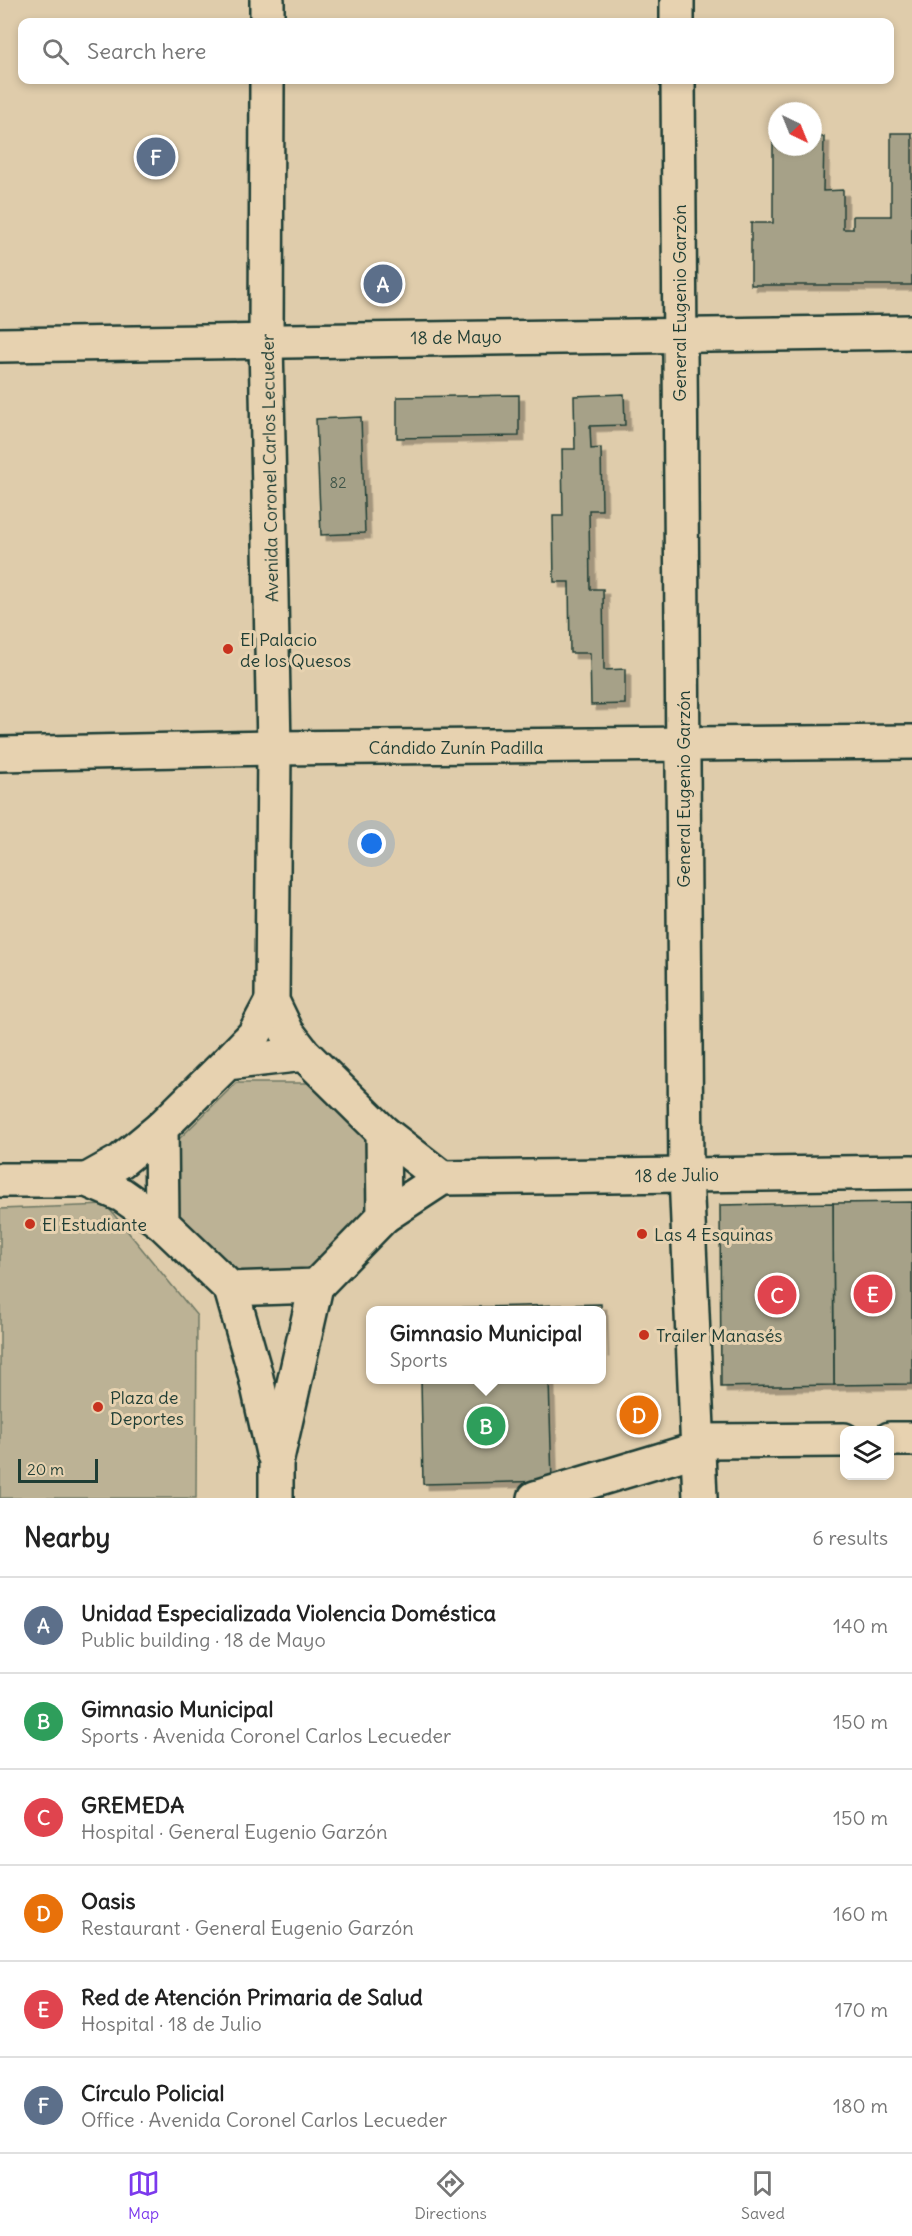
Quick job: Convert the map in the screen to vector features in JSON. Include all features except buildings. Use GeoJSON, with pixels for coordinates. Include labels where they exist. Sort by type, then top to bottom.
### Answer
{"type":"FeatureCollection","features":[{"type":"Feature","properties":{"kind":"street"},"geometry":{"type":"LineString","coordinates":[[267,0],[267,18]]}},
{"type":"Feature","properties":{"kind":"street"},"geometry":{"type":"LineString","coordinates":[[677,0],[677,18]]}},
{"type":"Feature","properties":{"kind":"street","name":"Avenida Coronel Carlos Lecueder"},"geometry":{"type":"LineString","coordinates":[[267,84],[266,340],[274,748],[272,1001],[287,1032],[304,1054],[383,1132]]}},
{"type":"Feature","properties":{"kind":"street","name":"General Eugenio Garzón"},"geometry":{"type":"LineString","coordinates":[[678,84],[686,1175],[700,1498]]}},
{"type":"Feature","properties":{"kind":"street","name":"18 de Mayo"},"geometry":{"type":"LineString","coordinates":[[0,345],[912,332]]}},
{"type":"Feature","properties":{"kind":"street","name":"Cándido Zunín Padilla"},"geometry":{"type":"LineString","coordinates":[[0,754],[274,748],[912,742]]}},
{"type":"Feature","properties":{"kind":"street","name":"Avenida Coronel Carlos Lecueder"},"geometry":{"type":"LineString","coordinates":[[161,1128],[254,1035],[272,1001]]}},
{"type":"Feature","properties":{"kind":"street"},"geometry":{"type":"LineString","coordinates":[[227,1063],[304,1054]]}},
{"type":"Feature","properties":{"kind":"street"},"geometry":{"type":"LineString","coordinates":[[87,1179],[121,1161],[161,1128]]}},
{"type":"Feature","properties":{"kind":"street"},"geometry":{"type":"LineString","coordinates":[[161,1128],[162,1223]]}},
{"type":"Feature","properties":{"kind":"street"},"geometry":{"type":"LineString","coordinates":[[276,1498],[276,1463],[316,1286],[384,1215],[442,1178],[383,1132]]}},
{"type":"Feature","properties":{"kind":"street"},"geometry":{"type":"LineString","coordinates":[[383,1132],[384,1215]]}},
{"type":"Feature","properties":{"kind":"street","name":"18 de Julio"},"geometry":{"type":"LineString","coordinates":[[442,1178],[912,1172]]}},
{"type":"Feature","properties":{"kind":"street"},"geometry":{"type":"LineString","coordinates":[[0,1180],[87,1179],[122,1195],[162,1223],[231,1289],[255,1373],[276,1463]]}},
{"type":"Feature","properties":{"kind":"street"},"geometry":{"type":"LineString","coordinates":[[231,1289],[316,1286]]}},
{"type":"Feature","properties":{"kind":"street"},"geometry":{"type":"LineString","coordinates":[[894,1439],[912,1439]]}},
{"type":"Feature","properties":{"kind":"street"},"geometry":{"type":"LineString","coordinates":[[534,1498],[698,1445],[840,1440]]}},
{"type":"Feature","properties":{"kind":"shaded area"},"geometry":{"type":"Polygon","coordinates":[[[236,1083],[313,1083],[369,1137],[369,1217],[313,1274],[235,1274],[179,1217],[179,1139],[236,1083]]]}},
{"type":"Feature","properties":{"kind":"shaded area","name":"Plaza de Deportes"},"geometry":{"type":"Polygon","coordinates":[[[106,1205],[197,1316],[196,1498],[0,1498],[0,1209],[106,1205]]]}},
{"type":"Feature","properties":{"kind":"place","name":"Círculo Policial"},"geometry":{"type":"Point","coordinates":[156,157]}},
{"type":"Feature","properties":{"kind":"place","name":"Unidad Especializada Violencia Doméstica"},"geometry":{"type":"Point","coordinates":[383,284]}},
{"type":"Feature","properties":{"kind":"place","name":"El Palacio de los Quesos"},"geometry":{"type":"Point","coordinates":[228,649]}},
{"type":"Feature","properties":{"kind":"place","name":"El Estudiante"},"geometry":{"type":"Point","coordinates":[30,1224]}},
{"type":"Feature","properties":{"kind":"place","name":"Las 4 Esquinas"},"geometry":{"type":"Point","coordinates":[642,1234]}},
{"type":"Feature","properties":{"kind":"place","name":"Red de Atención Primaria de Salud"},"geometry":{"type":"Point","coordinates":[873,1294]}},
{"type":"Feature","properties":{"kind":"place","name":"GREMEDA"},"geometry":{"type":"Point","coordinates":[777,1295]}},
{"type":"Feature","properties":{"kind":"place","name":"Trailer Manasés"},"geometry":{"type":"Point","coordinates":[644,1335]}},
{"type":"Feature","properties":{"kind":"place","name":"Plaza de Deportes"},"geometry":{"type":"Point","coordinates":[98,1407]}},
{"type":"Feature","properties":{"kind":"place","name":"Oasis"},"geometry":{"type":"Point","coordinates":[639,1415]}},
{"type":"Feature","properties":{"kind":"place","name":"Gimnasio Municipal"},"geometry":{"type":"Point","coordinates":[486,1426]}}]}
